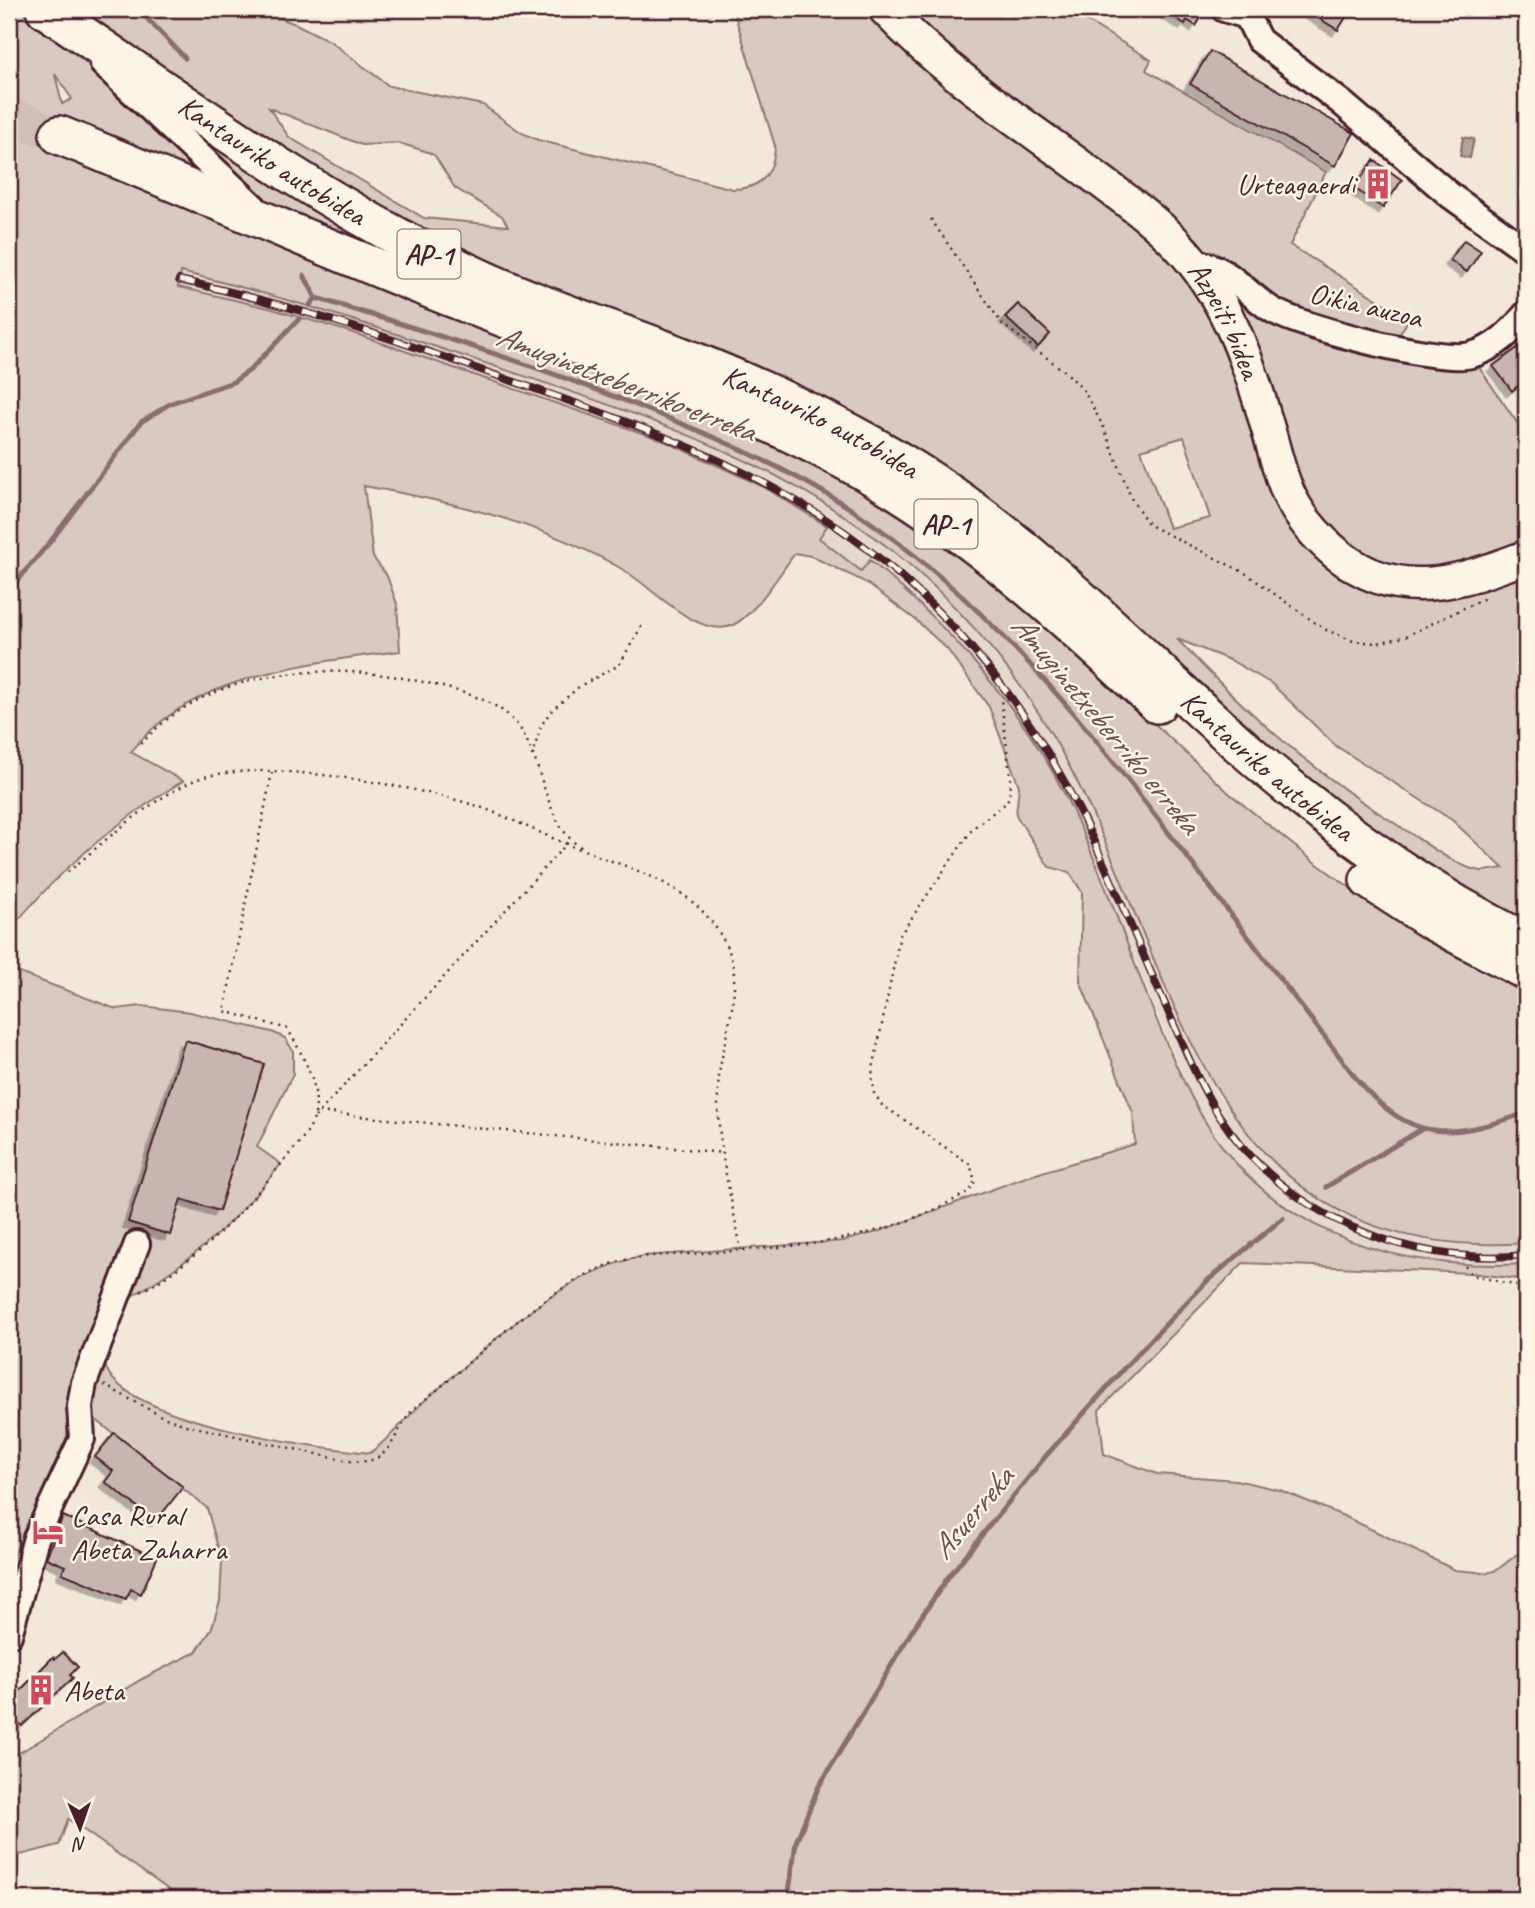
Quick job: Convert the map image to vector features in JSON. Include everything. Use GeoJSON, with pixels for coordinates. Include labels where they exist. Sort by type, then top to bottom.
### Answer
{"type":"FeatureCollection","features":[{"type":"Feature","properties":{"kind":"highway","name":"Kantauriko autobidea"},"geometry":{"type":"LineString","coordinates":[[43,9],[279,168],[386,232],[501,287],[764,391],[848,432],[932,482],[1051,572],[1225,732],[1314,808],[1418,882],[1526,942]]}},
{"type":"Feature","properties":{"kind":"highway","name":"Kantauriko autobidea"},"geometry":{"type":"LineString","coordinates":[[59,135],[463,302],[721,401],[804,439],[880,481],[944,522],[1022,582],[1244,783],[1326,849],[1414,909],[1526,971]]}},
{"type":"Feature","properties":{"kind":"main road","name":"Azpeiti bidea"},"geometry":{"type":"LineString","coordinates":[[885,9],[952,68],[1148,217],[1193,263],[1215,295],[1237,336],[1287,490],[1298,511],[1316,534],[1360,569],[1394,583],[1445,582],[1492,570],[1526,557]]}},
{"type":"Feature","properties":{"kind":"street"},"geometry":{"type":"LineString","coordinates":[[43,9],[228,184],[277,225]]}},
{"type":"Feature","properties":{"kind":"street"},"geometry":{"type":"LineString","coordinates":[[1242,11],[1259,40],[1336,99],[1451,196],[1526,250]]}},
{"type":"Feature","properties":{"kind":"street","name":"Oikia auzoa"},"geometry":{"type":"LineString","coordinates":[[1193,263],[1218,269],[1267,307],[1297,322],[1370,341],[1451,356],[1474,354],[1489,348],[1526,314]]}},
{"type":"Feature","properties":{"kind":"street"},"geometry":{"type":"LineString","coordinates":[[9,1635],[36,1538],[82,1439],[80,1406],[88,1373],[137,1244]]}},
{"type":"Feature","properties":{"kind":"path"},"geometry":{"type":"LineString","coordinates":[[931,219],[1002,324],[1067,373],[1084,391],[1100,420],[1136,509],[1158,530],[1245,573],[1331,633],[1360,642],[1404,637],[1479,602],[1492,589],[1492,570]]}},
{"type":"Feature","properties":{"kind":"path"},"geometry":{"type":"LineString","coordinates":[[532,756],[536,739],[550,712],[580,685],[619,665],[644,622]]}},
{"type":"Feature","properties":{"kind":"path"},"geometry":{"type":"LineString","coordinates":[[141,744],[173,715],[225,688],[278,677],[348,672],[409,678],[488,702],[517,724],[551,803],[571,839],[595,855]]}},
{"type":"Feature","properties":{"kind":"path"},"geometry":{"type":"LineString","coordinates":[[88,1373],[118,1395],[173,1421],[349,1461],[369,1461],[388,1450],[411,1412],[564,1287],[595,1270],[630,1258],[827,1244],[877,1232],[970,1191],[975,1181],[973,1168],[966,1160],[881,1105],[871,1081],[894,955],[904,928],[947,871],[973,828],[1006,803],[1009,797],[1011,783],[1001,699]]}},
{"type":"Feature","properties":{"kind":"path"},"geometry":{"type":"LineString","coordinates":[[68,872],[148,808],[194,781],[231,771],[272,772],[376,783],[448,798],[524,824],[566,844],[658,878],[679,889],[704,912],[727,948],[733,989],[718,1090],[724,1153],[741,1250]]}},
{"type":"Feature","properties":{"kind":"path"},"geometry":{"type":"LineString","coordinates":[[272,772],[224,1011],[288,1029],[312,1076],[316,1095],[314,1117]]}},
{"type":"Feature","properties":{"kind":"path"},"geometry":{"type":"LineString","coordinates":[[113,1307],[173,1273],[222,1233],[253,1199],[314,1117],[571,839]]}},
{"type":"Feature","properties":{"kind":"path"},"geometry":{"type":"LineString","coordinates":[[319,1112],[724,1153]]}},
{"type":"Feature","properties":{"kind":"path"},"geometry":{"type":"LineString","coordinates":[[1465,1265],[1467,1271],[1477,1277],[1526,1288]]}},
{"type":"Feature","properties":{"kind":"shaded area"},"geometry":{"type":"Polygon","coordinates":[[[9,9],[23,9],[43,23],[217,185],[840,474],[965,556],[1100,673],[1229,793],[1313,861],[1365,898],[1526,990],[1526,1243],[1419,1238],[1335,1208],[1270,1158],[1219,1092],[1178,1015],[1106,845],[1051,733],[998,656],[956,609],[911,566],[864,529],[814,497],[763,469],[656,422],[298,303],[181,272],[178,287],[269,308],[347,331],[662,440],[764,487],[827,526],[819,538],[861,571],[870,560],[898,585],[979,668],[1026,729],[1047,762],[1083,832],[1158,1024],[1192,1098],[1220,1143],[1253,1180],[1290,1210],[1332,1233],[1377,1250],[1425,1260],[1475,1265],[1526,1264],[1526,1280],[1471,1273],[1243,1263],[1099,1410],[1104,1454],[1157,1474],[1236,1480],[1280,1490],[1346,1517],[1455,1570],[1487,1573],[1497,1570],[1526,1547],[1526,1899],[182,1899],[68,1819],[59,1845],[9,1858],[9,1759],[142,1679],[196,1652],[211,1630],[220,1601],[222,1562],[207,1508],[80,1407],[9,1566],[9,969],[116,1009],[142,1006],[190,1012],[272,1032],[285,1038],[293,1051],[293,1074],[257,1147],[281,1164],[243,1209],[205,1245],[163,1277],[113,1307],[104,1355],[107,1370],[123,1388],[151,1404],[186,1418],[227,1429],[309,1445],[370,1453],[432,1394],[530,1311],[584,1277],[613,1264],[644,1256],[843,1241],[877,1232],[1026,1177],[1135,1144],[1133,1113],[1080,981],[1082,892],[1069,872],[1049,867],[1016,815],[1019,786],[989,707],[947,649],[916,620],[865,582],[811,556],[795,553],[755,607],[736,623],[727,627],[714,627],[686,616],[622,569],[561,539],[464,507],[364,486],[373,557],[387,576],[397,604],[400,651],[328,661],[254,677],[218,689],[186,705],[156,726],[131,752],[183,781],[134,813],[89,848],[47,888],[9,931],[9,9]],[[55,74],[62,104],[72,99],[55,74]]]}},
{"type":"Feature","properties":{"kind":"shaded area"},"geometry":{"type":"Polygon","coordinates":[[[72,9],[257,10],[296,24],[330,41],[389,86],[483,105],[522,133],[538,140],[733,189],[751,186],[764,178],[772,164],[775,146],[733,9],[1067,9],[1151,60],[1146,70],[1326,172],[1290,245],[1409,319],[1397,338],[1465,347],[1518,424],[1526,418],[1526,924],[1408,855],[1299,774],[1083,578],[359,198],[72,9]],[[269,108],[289,137],[424,218],[508,226],[502,216],[455,188],[435,156],[428,152],[399,143],[362,145],[269,108]],[[1184,437],[1141,450],[1169,528],[1210,518],[1184,437]],[[1177,639],[1283,741],[1370,807],[1462,865],[1482,871],[1503,868],[1452,820],[1336,746],[1272,684],[1232,661],[1177,639]]]}},
{"type":"Feature","properties":{"kind":"shaded area"},"geometry":{"type":"Polygon","coordinates":[[[145,91],[457,281],[274,210],[145,91]]]}},
{"type":"Feature","properties":{"kind":"shaded area"},"geometry":{"type":"Polygon","coordinates":[[[1463,137],[1474,139],[1470,158],[1460,156],[1463,137]]]}},
{"type":"Feature","properties":{"kind":"shaded area"},"geometry":{"type":"Polygon","coordinates":[[[181,272],[298,301],[644,416],[751,460],[872,535],[956,609],[998,659],[1041,718],[1077,782],[1200,1063],[1219,1097],[1261,1150],[1305,1189],[1361,1222],[1414,1239],[1443,1244],[1526,1243],[1526,1264],[1448,1264],[1373,1248],[1305,1222],[1282,1207],[1257,1185],[1223,1145],[1192,1099],[1089,847],[1044,758],[946,630],[871,560],[861,571],[818,538],[826,526],[793,504],[662,440],[347,331],[269,308],[178,287],[181,272]]]}},
{"type":"Feature","properties":{"kind":"building"},"geometry":{"type":"Polygon","coordinates":[[[1160,9],[1206,9],[1196,26],[1187,20],[1185,24],[1160,9]]]}},
{"type":"Feature","properties":{"kind":"building"},"geometry":{"type":"Polygon","coordinates":[[[1304,9],[1351,9],[1338,30],[1304,9]]]}},
{"type":"Feature","properties":{"kind":"building"},"geometry":{"type":"Polygon","coordinates":[[[1210,51],[1354,133],[1335,166],[1190,84],[1210,51]]]}},
{"type":"Feature","properties":{"kind":"building","name":"Urteagaerdi"},"geometry":{"type":"Polygon","coordinates":[[[1374,160],[1402,180],[1383,208],[1354,188],[1374,160]]]}},
{"type":"Feature","properties":{"kind":"building"},"geometry":{"type":"Polygon","coordinates":[[[1464,240],[1481,251],[1467,272],[1450,260],[1464,240]]]}},
{"type":"Feature","properties":{"kind":"building"},"geometry":{"type":"Polygon","coordinates":[[[1018,304],[1050,334],[1038,347],[1005,317],[1018,304]]]}},
{"type":"Feature","properties":{"kind":"building"},"geometry":{"type":"Polygon","coordinates":[[[1520,346],[1526,353],[1526,379],[1512,391],[1493,366],[1520,346]]]}},
{"type":"Feature","properties":{"kind":"building"},"geometry":{"type":"Polygon","coordinates":[[[185,1040],[264,1064],[219,1211],[181,1199],[170,1235],[128,1222],[185,1040]]]}},
{"type":"Feature","properties":{"kind":"building"},"geometry":{"type":"Polygon","coordinates":[[[114,1433],[183,1487],[156,1521],[105,1482],[113,1471],[95,1457],[114,1433]]]}},
{"type":"Feature","properties":{"kind":"building"},"geometry":{"type":"Polygon","coordinates":[[[63,1516],[157,1558],[141,1594],[131,1589],[126,1599],[62,1573],[65,1566],[46,1558],[63,1516]]]}},
{"type":"Feature","properties":{"kind":"building","name":"Abeta"},"geometry":{"type":"Polygon","coordinates":[[[63,1652],[78,1667],[70,1675],[73,1678],[22,1726],[9,1714],[9,1702],[53,1657],[55,1659],[63,1652]]]}},
{"type":"Feature","properties":{"kind":"waterway"},"geometry":{"type":"LineString","coordinates":[[138,9],[185,58]]}},
{"type":"Feature","properties":{"kind":"waterway"},"geometry":{"type":"LineString","coordinates":[[304,275],[316,298]]}},
{"type":"Feature","properties":{"kind":"waterway","name":"Amuginetxeberriko erreka"},"geometry":{"type":"LineString","coordinates":[[310,305],[316,298],[591,388],[745,451],[848,507],[898,542],[945,581],[1031,665],[1110,757],[1356,1078],[1376,1100],[1395,1115],[1414,1125],[1433,1130],[1475,1128],[1526,1113]]}},
{"type":"Feature","properties":{"kind":"waterway","name":"Amuginetxeberriko erreka"},"geometry":{"type":"LineString","coordinates":[[9,590],[50,542],[141,422],[171,403],[233,382],[250,370],[299,319]]}},
{"type":"Feature","properties":{"kind":"waterway","name":"Asuerreka"},"geometry":{"type":"LineString","coordinates":[[1326,1187],[1422,1129]]}},
{"type":"Feature","properties":{"kind":"waterway","name":"Asuerreka"},"geometry":{"type":"LineString","coordinates":[[788,1899],[796,1842],[818,1788],[913,1629],[949,1576],[1045,1457],[1126,1366],[1207,1281],[1283,1218]]}},
{"type":"Feature","properties":{"kind":"tunnel"},"geometry":{"type":"LineString","coordinates":[[9,116],[59,135]]}},
{"type":"Feature","properties":{"kind":"railway"},"geometry":{"type":"LineString","coordinates":[[179,280],[299,310],[378,335],[659,434],[763,482],[813,511],[860,544],[906,581],[958,633],[1005,689],[1046,750],[1092,837],[1196,1073],[1218,1114],[1245,1150],[1277,1181],[1313,1207],[1352,1227],[1394,1243],[1437,1252],[1482,1257],[1526,1255]]}},
{"type":"Feature","properties":{"kind":"place","name":"Urteagaerdi"},"geometry":{"type":"Point","coordinates":[1378,184]}},
{"type":"Feature","properties":{"kind":"place","name":"Casa Rural Abeta Zaharra"},"geometry":{"type":"Point","coordinates":[48,1532]}},
{"type":"Feature","properties":{"kind":"place","name":"Abeta"},"geometry":{"type":"Point","coordinates":[41,1690]}}]}
